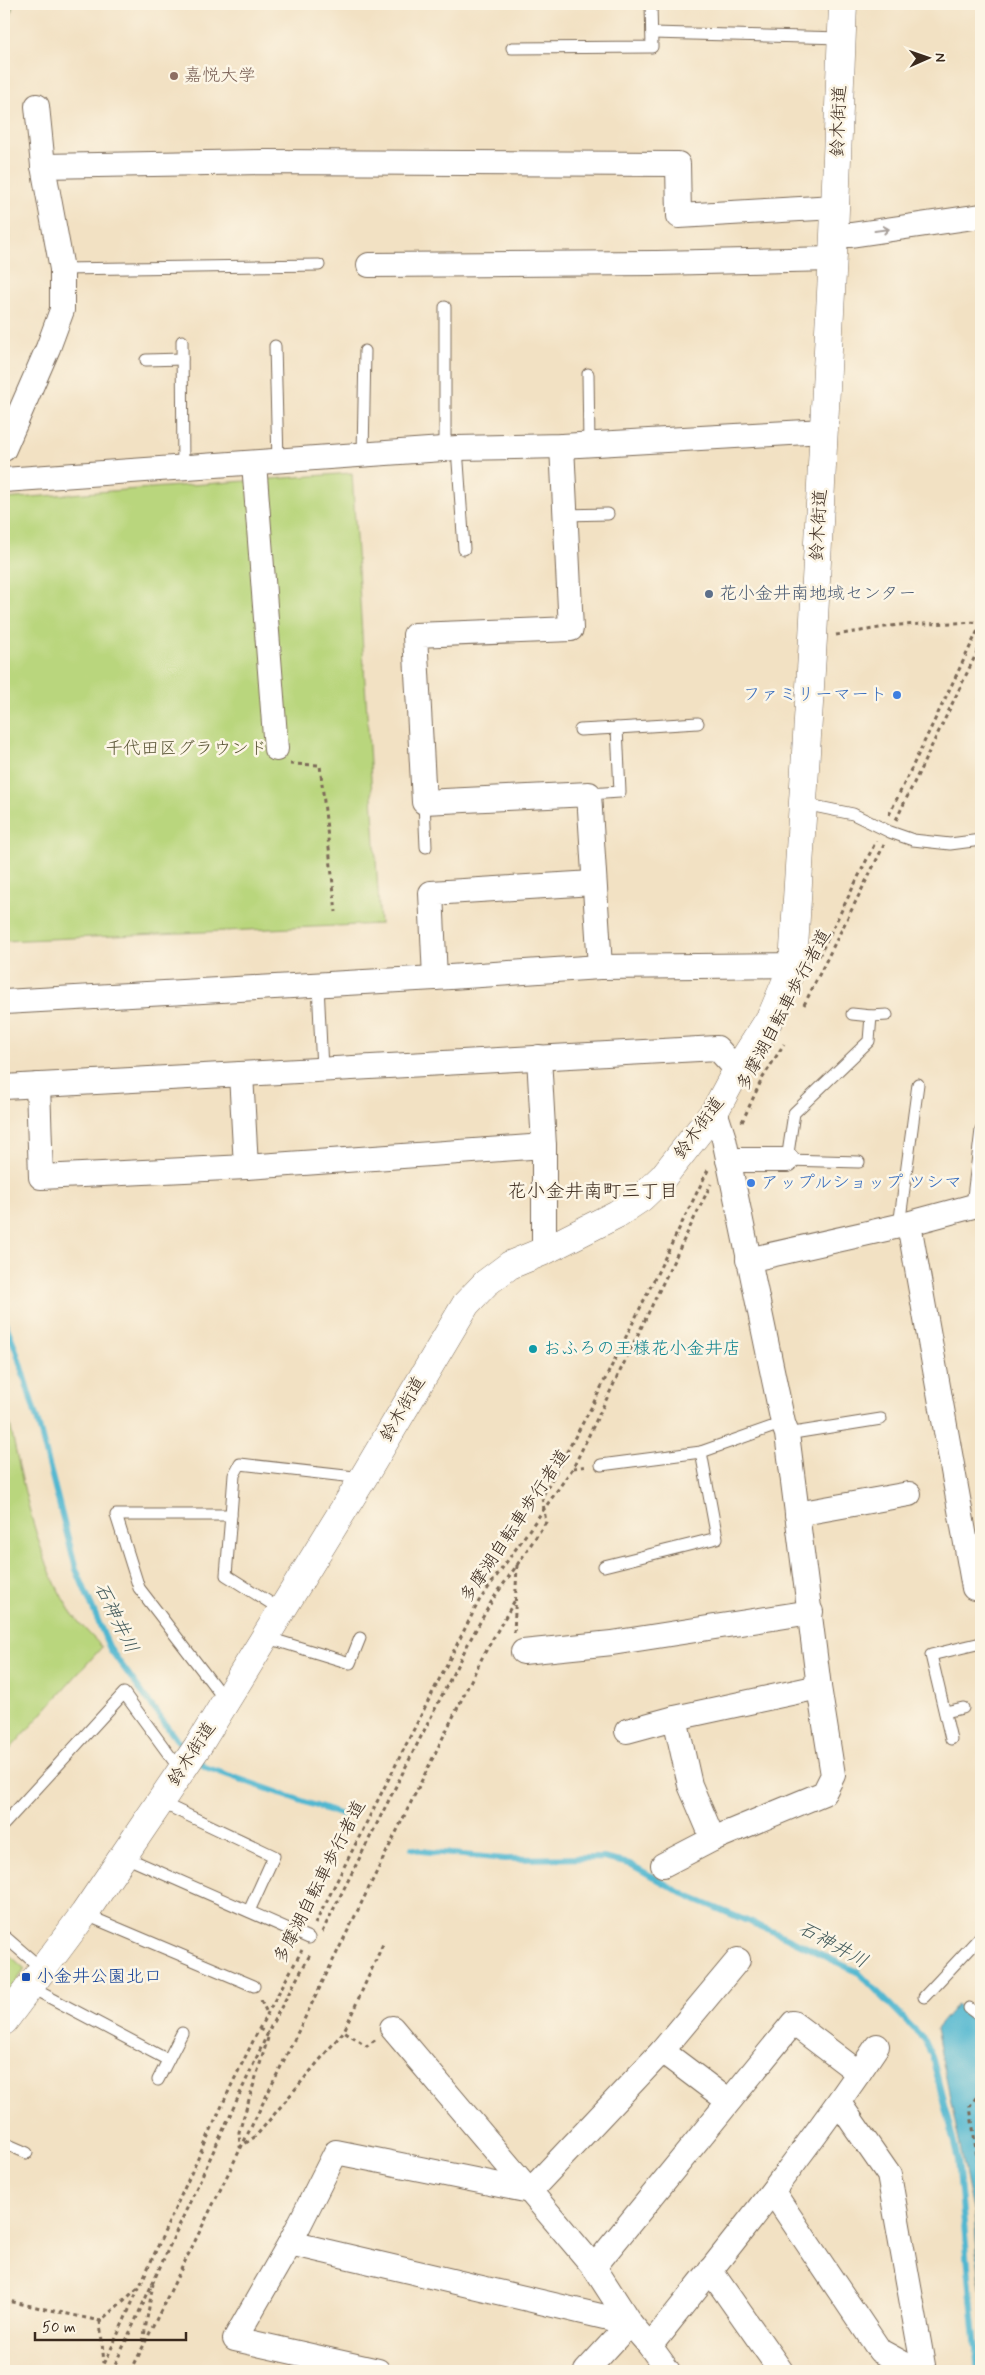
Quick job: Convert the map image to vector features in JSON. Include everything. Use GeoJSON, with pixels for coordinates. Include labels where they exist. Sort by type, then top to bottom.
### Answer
{"type":"FeatureCollection","features":[{"type":"Feature","properties":{"kind":"street","name":"鈴木街道"},"geometry":{"type":"LineString","coordinates":[[4,2021],[84,1914],[200,1743],[280,1609],[363,1478],[466,1304],[486,1283],[510,1265],[544,1251],[617,1214],[641,1198],[664,1177],[715,1111],[736,1070],[772,1015],[793,965],[804,804],[824,431],[835,207],[842,4]]}},
{"type":"Feature","properties":{"kind":"street"},"geometry":{"type":"LineString","coordinates":[[4,449],[48,348],[62,310],[62,269],[43,166],[37,106]]}},
{"type":"Feature","properties":{"kind":"street"},"geometry":{"type":"LineString","coordinates":[[43,166],[265,162],[678,164],[679,216],[835,207]]}},
{"type":"Feature","properties":{"kind":"street"},"geometry":{"type":"LineString","coordinates":[[368,264],[656,263],[833,247],[850,235],[981,216]]}},
{"type":"Feature","properties":{"kind":"street"},"geometry":{"type":"LineString","coordinates":[[4,480],[363,454],[589,445],[824,431]]}},
{"type":"Feature","properties":{"kind":"street"},"geometry":{"type":"LineString","coordinates":[[562,446],[571,629],[416,635],[424,802],[589,794],[593,883],[600,966]]}},
{"type":"Feature","properties":{"kind":"street"},"geometry":{"type":"LineString","coordinates":[[254,463],[276,749]]}},
{"type":"Feature","properties":{"kind":"street"},"geometry":{"type":"LineString","coordinates":[[435,978],[430,892],[593,883]]}},
{"type":"Feature","properties":{"kind":"street"},"geometry":{"type":"LineString","coordinates":[[4,1002],[435,978],[600,966],[793,965]]}},
{"type":"Feature","properties":{"kind":"street"},"geometry":{"type":"LineString","coordinates":[[4,1087],[539,1056],[717,1048],[736,1070]]}},
{"type":"Feature","properties":{"kind":"street"},"geometry":{"type":"LineString","coordinates":[[539,1056],[544,1146],[544,1251]]}},
{"type":"Feature","properties":{"kind":"street"},"geometry":{"type":"LineString","coordinates":[[241,1074],[246,1167]]}},
{"type":"Feature","properties":{"kind":"street"},"geometry":{"type":"LineString","coordinates":[[38,1085],[41,1177],[246,1167],[544,1146]]}},
{"type":"Feature","properties":{"kind":"street"},"geometry":{"type":"LineString","coordinates":[[663,1865],[713,1839],[824,1794],[833,1775],[819,1687],[811,1612],[785,1429],[727,1156],[715,1111]]}},
{"type":"Feature","properties":{"kind":"street"},"geometry":{"type":"LineString","coordinates":[[727,1156],[788,1160]]}},
{"type":"Feature","properties":{"kind":"street"},"geometry":{"type":"LineString","coordinates":[[748,1260],[904,1225],[977,1205]]}},
{"type":"Feature","properties":{"kind":"street"},"geometry":{"type":"LineString","coordinates":[[904,1225],[974,1588],[981,1587]]}},
{"type":"Feature","properties":{"kind":"street"},"geometry":{"type":"LineString","coordinates":[[798,1514],[909,1494]]}},
{"type":"Feature","properties":{"kind":"street"},"geometry":{"type":"LineString","coordinates":[[523,1652],[612,1643],[811,1612]]}},
{"type":"Feature","properties":{"kind":"street"},"geometry":{"type":"LineString","coordinates":[[627,1731],[675,1718],[819,1687]]}},
{"type":"Feature","properties":{"kind":"street"},"geometry":{"type":"LineString","coordinates":[[675,1718],[690,1785],[713,1839]]}},
{"type":"Feature","properties":{"kind":"street"},"geometry":{"type":"LineString","coordinates":[[530,2191],[662,2051],[738,1960]]}},
{"type":"Feature","properties":{"kind":"street"},"geometry":{"type":"LineString","coordinates":[[594,2267],[727,2100],[793,2023],[859,2073]]}},
{"type":"Feature","properties":{"kind":"street"},"geometry":{"type":"LineString","coordinates":[[392,2028],[594,2267],[630,2323],[668,2371]]}},
{"type":"Feature","properties":{"kind":"street"},"geometry":{"type":"LineString","coordinates":[[650,2346],[773,2192],[839,2103],[877,2046]]}},
{"type":"Feature","properties":{"kind":"street"},"geometry":{"type":"LineString","coordinates":[[662,2051],[727,2100]]}},
{"type":"Feature","properties":{"kind":"street"},"geometry":{"type":"LineString","coordinates":[[839,2103],[889,2175],[924,2371]]}},
{"type":"Feature","properties":{"kind":"street"},"geometry":{"type":"LineString","coordinates":[[378,2371],[235,2339],[290,2243],[336,2152],[530,2191]]}},
{"type":"Feature","properties":{"kind":"street"},"geometry":{"type":"LineString","coordinates":[[773,2192],[880,2350],[917,2371]]}},
{"type":"Feature","properties":{"kind":"street"},"geometry":{"type":"LineString","coordinates":[[290,2243],[630,2323]]}},
{"type":"Feature","properties":{"kind":"street"},"geometry":{"type":"LineString","coordinates":[[710,2270],[781,2371]]}},
{"type":"Feature","properties":{"kind":"street"},"geometry":{"type":"LineString","coordinates":[[586,2371],[630,2323]]}},
{"type":"Feature","properties":{"kind":"lane"},"geometry":{"type":"LineString","coordinates":[[512,48],[652,47],[651,4]]}},
{"type":"Feature","properties":{"kind":"lane"},"geometry":{"type":"LineString","coordinates":[[652,33],[842,38]]}},
{"type":"Feature","properties":{"kind":"lane"},"geometry":{"type":"LineString","coordinates":[[62,269],[319,265]]}},
{"type":"Feature","properties":{"kind":"lane"},"geometry":{"type":"LineString","coordinates":[[446,307],[451,449],[464,548]]}},
{"type":"Feature","properties":{"kind":"lane"},"geometry":{"type":"LineString","coordinates":[[182,341],[183,468]]}},
{"type":"Feature","properties":{"kind":"lane"},"geometry":{"type":"LineString","coordinates":[[275,346],[278,461]]}},
{"type":"Feature","properties":{"kind":"lane"},"geometry":{"type":"LineString","coordinates":[[363,454],[365,351]]}},
{"type":"Feature","properties":{"kind":"lane"},"geometry":{"type":"LineString","coordinates":[[146,360],[182,360]]}},
{"type":"Feature","properties":{"kind":"lane"},"geometry":{"type":"LineString","coordinates":[[588,374],[589,445]]}},
{"type":"Feature","properties":{"kind":"lane"},"geometry":{"type":"LineString","coordinates":[[564,515],[608,514]]}},
{"type":"Feature","properties":{"kind":"lane"},"geometry":{"type":"LineString","coordinates":[[580,730],[698,723]]}},
{"type":"Feature","properties":{"kind":"lane"},"geometry":{"type":"LineString","coordinates":[[589,794],[620,792],[617,728]]}},
{"type":"Feature","properties":{"kind":"lane"},"geometry":{"type":"LineString","coordinates":[[424,802],[426,846]]}},
{"type":"Feature","properties":{"kind":"lane"},"geometry":{"type":"LineString","coordinates":[[804,804],[853,814],[890,832],[913,840],[950,844],[981,840]]}},
{"type":"Feature","properties":{"kind":"lane"},"geometry":{"type":"LineString","coordinates":[[318,985],[322,1069]]}},
{"type":"Feature","properties":{"kind":"lane"},"geometry":{"type":"LineString","coordinates":[[852,1014],[886,1015]]}},
{"type":"Feature","properties":{"kind":"lane"},"geometry":{"type":"LineString","coordinates":[[859,1162],[788,1160],[794,1113],[869,1041],[871,1016]]}},
{"type":"Feature","properties":{"kind":"lane"},"geometry":{"type":"LineString","coordinates":[[904,1225],[918,1084]]}},
{"type":"Feature","properties":{"kind":"lane"},"geometry":{"type":"LineString","coordinates":[[977,1205],[981,1130]]}},
{"type":"Feature","properties":{"kind":"lane"},"geometry":{"type":"LineString","coordinates":[[601,1464],[701,1452],[785,1429],[881,1419]]}},
{"type":"Feature","properties":{"kind":"lane"},"geometry":{"type":"LineString","coordinates":[[604,1566],[717,1538],[701,1452]]}},
{"type":"Feature","properties":{"kind":"lane"},"geometry":{"type":"LineString","coordinates":[[280,1609],[226,1575],[234,1475],[240,1464],[363,1478]]}},
{"type":"Feature","properties":{"kind":"lane"},"geometry":{"type":"LineString","coordinates":[[226,1701],[139,1588],[116,1515],[231,1514]]}},
{"type":"Feature","properties":{"kind":"lane"},"geometry":{"type":"LineString","coordinates":[[264,1637],[350,1662],[360,1638]]}},
{"type":"Feature","properties":{"kind":"lane"},"geometry":{"type":"LineString","coordinates":[[951,1739],[931,1655],[981,1643]]}},
{"type":"Feature","properties":{"kind":"lane"},"geometry":{"type":"LineString","coordinates":[[4,1824],[124,1693],[182,1769]]}},
{"type":"Feature","properties":{"kind":"lane"},"geometry":{"type":"LineString","coordinates":[[945,1712],[963,1708]]}},
{"type":"Feature","properties":{"kind":"lane"},"geometry":{"type":"LineString","coordinates":[[160,1802],[274,1856],[249,1911]]}},
{"type":"Feature","properties":{"kind":"lane"},"geometry":{"type":"LineString","coordinates":[[123,1856],[249,1911],[315,1937]]}},
{"type":"Feature","properties":{"kind":"lane"},"geometry":{"type":"LineString","coordinates":[[84,1914],[254,1986]]}},
{"type":"Feature","properties":{"kind":"lane"},"geometry":{"type":"LineString","coordinates":[[4,1936],[37,1979],[168,2060]]}},
{"type":"Feature","properties":{"kind":"lane"},"geometry":{"type":"LineString","coordinates":[[924,1997],[981,1936]]}},
{"type":"Feature","properties":{"kind":"lane"},"geometry":{"type":"LineString","coordinates":[[969,2008],[981,2017]]}},
{"type":"Feature","properties":{"kind":"lane"},"geometry":{"type":"LineString","coordinates":[[158,2080],[182,2033]]}},
{"type":"Feature","properties":{"kind":"lane"},"geometry":{"type":"LineString","coordinates":[[4,2143],[27,2153]]}},
{"type":"Feature","properties":{"kind":"path"},"geometry":{"type":"LineString","coordinates":[[813,638],[898,625],[981,622]]}},
{"type":"Feature","properties":{"kind":"path","name":"多摩湖自転車歩行者道"},"geometry":{"type":"LineString","coordinates":[[802,1010],[981,644]]}},
{"type":"Feature","properties":{"kind":"path"},"geometry":{"type":"LineString","coordinates":[[276,749],[291,766],[320,764],[336,912]]}},
{"type":"Feature","properties":{"kind":"path","name":"多摩湖自転車歩行者道"},"geometry":{"type":"LineString","coordinates":[[101,2371],[259,2029],[315,1937],[479,1602],[573,1468],[727,1156],[762,1079],[788,1035]]}},
{"type":"Feature","properties":{"kind":"path"},"geometry":{"type":"LineString","coordinates":[[315,1937],[470,1640],[493,1599],[546,1522],[543,1510]]}},
{"type":"Feature","properties":{"kind":"path"},"geometry":{"type":"LineString","coordinates":[[517,1565],[514,1634],[523,1652]]}},
{"type":"Feature","properties":{"kind":"path"},"geometry":{"type":"LineString","coordinates":[[131,2371],[240,2146],[483,1656],[516,1599]]}},
{"type":"Feature","properties":{"kind":"path"},"geometry":{"type":"LineString","coordinates":[[240,2146],[256,2136],[344,2031],[383,1944]]}},
{"type":"Feature","properties":{"kind":"path"},"geometry":{"type":"LineString","coordinates":[[112,2371],[272,2024],[312,1952]]}},
{"type":"Feature","properties":{"kind":"path"},"geometry":{"type":"LineString","coordinates":[[240,2146],[239,2132],[272,2024]]}},
{"type":"Feature","properties":{"kind":"path"},"geometry":{"type":"LineString","coordinates":[[344,2031],[367,2046],[392,2028]]}},
{"type":"Feature","properties":{"kind":"path"},"geometry":{"type":"LineString","coordinates":[[259,2029],[268,2034]]}},
{"type":"Feature","properties":{"kind":"path"},"geometry":{"type":"LineString","coordinates":[[981,2091],[970,2106],[981,2187]]}},
{"type":"Feature","properties":{"kind":"path"},"geometry":{"type":"LineString","coordinates":[[142,2348],[154,2279]]}},
{"type":"Feature","properties":{"kind":"path"},"geometry":{"type":"LineString","coordinates":[[100,2322],[139,2287]]}},
{"type":"Feature","properties":{"kind":"path"},"geometry":{"type":"LineString","coordinates":[[4,2300],[100,2322]]}},
{"type":"Feature","properties":{"kind":"path"},"geometry":{"type":"LineString","coordinates":[[100,2322],[104,2365]]}},
{"type":"Feature","properties":{"kind":"green space"},"geometry":{"type":"Polygon","coordinates":[[[4,4],[13,4],[4,50],[4,4]]]}},
{"type":"Feature","properties":{"kind":"green space"},"geometry":{"type":"Polygon","coordinates":[[[4,193],[8,214],[9,236],[8,258],[4,279],[4,193]]]}},
{"type":"Feature","properties":{"kind":"green space","name":"千代田区グラウンド"},"geometry":{"type":"Polygon","coordinates":[[[352,473],[380,924],[4,941],[4,499],[352,473]]]}},
{"type":"Feature","properties":{"kind":"green space"},"geometry":{"type":"Polygon","coordinates":[[[4,1397],[22,1479],[36,1534],[45,1560],[69,1609],[80,1624],[102,1647],[4,1756],[4,1397]]]}},
{"type":"Feature","properties":{"kind":"green space"},"geometry":{"type":"Polygon","coordinates":[[[4,1950],[25,1969],[4,1999],[4,1950]]]}},
{"type":"Feature","properties":{"kind":"water"},"geometry":{"type":"Polygon","coordinates":[[[957,2004],[981,2027],[981,2297],[974,2215],[936,2029],[957,2004]]]}},
{"type":"Feature","properties":{"kind":"waterway","name":"石神井川"},"geometry":{"type":"LineString","coordinates":[[4,32],[7,4]]}},
{"type":"Feature","properties":{"kind":"waterway","name":"石神井川"},"geometry":{"type":"LineString","coordinates":[[4,1320],[15,1347],[39,1426],[76,1569],[110,1649],[176,1739],[187,1750]]}},
{"type":"Feature","properties":{"kind":"waterway","name":"石神井川"},"geometry":{"type":"LineString","coordinates":[[196,1758],[205,1767],[342,1815]]}},
{"type":"Feature","properties":{"kind":"waterway","name":"石神井川"},"geometry":{"type":"LineString","coordinates":[[412,1848],[421,1851],[505,1859],[603,1858],[630,1864],[687,1896],[786,1937],[859,1973],[925,2040],[932,2056],[958,2160],[978,2371]]}},
{"type":"Feature","properties":{"kind":"place","name":"嘉悦大学"},"geometry":{"type":"Point","coordinates":[174,76]}},
{"type":"Feature","properties":{"kind":"place","name":"花小金井南地域センター"},"geometry":{"type":"Point","coordinates":[709,594]}},
{"type":"Feature","properties":{"kind":"place","name":"ファミリーマート"},"geometry":{"type":"Point","coordinates":[897,695]}},
{"type":"Feature","properties":{"kind":"place","name":"アップルショップ ツシマ"},"geometry":{"type":"Point","coordinates":[751,1183]}},
{"type":"Feature","properties":{"kind":"place","name":"おふろの王様花小金井店"},"geometry":{"type":"Point","coordinates":[533,1349]}},
{"type":"Feature","properties":{"kind":"place","name":"小金井公園北口"},"geometry":{"type":"Point","coordinates":[26,1977]}},
{"type":"Feature","properties":{"kind":"district","name":"花小金井南町三丁目"},"geometry":{"type":"Point","coordinates":[593,1191]}}]}
